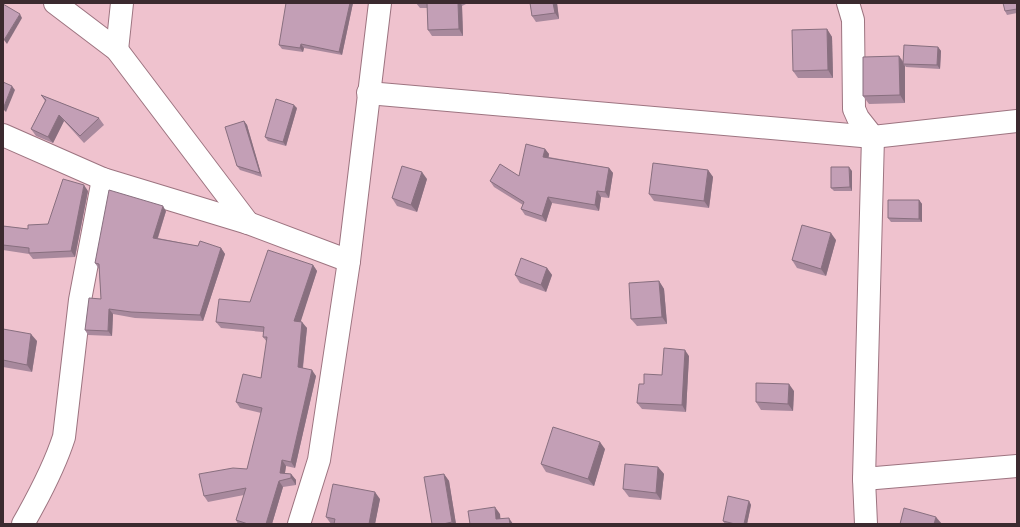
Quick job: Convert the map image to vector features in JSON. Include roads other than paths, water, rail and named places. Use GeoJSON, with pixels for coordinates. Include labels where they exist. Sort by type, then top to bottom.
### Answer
{"type":"FeatureCollection","features":[{"type":"Feature","properties":{"kind":"street"},"geometry":{"type":"LineString","coordinates":[[56,3],[117,50],[248,222]]}},
{"type":"Feature","properties":{"kind":"street"},"geometry":{"type":"LineString","coordinates":[[117,50],[122,3]]}},
{"type":"Feature","properties":{"kind":"street"},"geometry":{"type":"LineString","coordinates":[[299,524],[319,460],[350,261],[368,93],[380,3]]}},
{"type":"Feature","properties":{"kind":"street"},"geometry":{"type":"LineString","coordinates":[[848,3],[853,20],[854,109],[858,118],[873,136],[864,479],[866,524]]}},
{"type":"Feature","properties":{"kind":"street"},"geometry":{"type":"LineString","coordinates":[[368,93],[873,136],[1017,121]]}},
{"type":"Feature","properties":{"kind":"street"},"geometry":{"type":"LineString","coordinates":[[3,135],[103,179],[248,222],[350,261]]}},
{"type":"Feature","properties":{"kind":"street"},"geometry":{"type":"LineString","coordinates":[[23,524],[43,490],[57,459],[64,437],[80,300],[103,179]]}},
{"type":"Feature","properties":{"kind":"street"},"geometry":{"type":"LineString","coordinates":[[864,479],[1017,466]]}}]}
